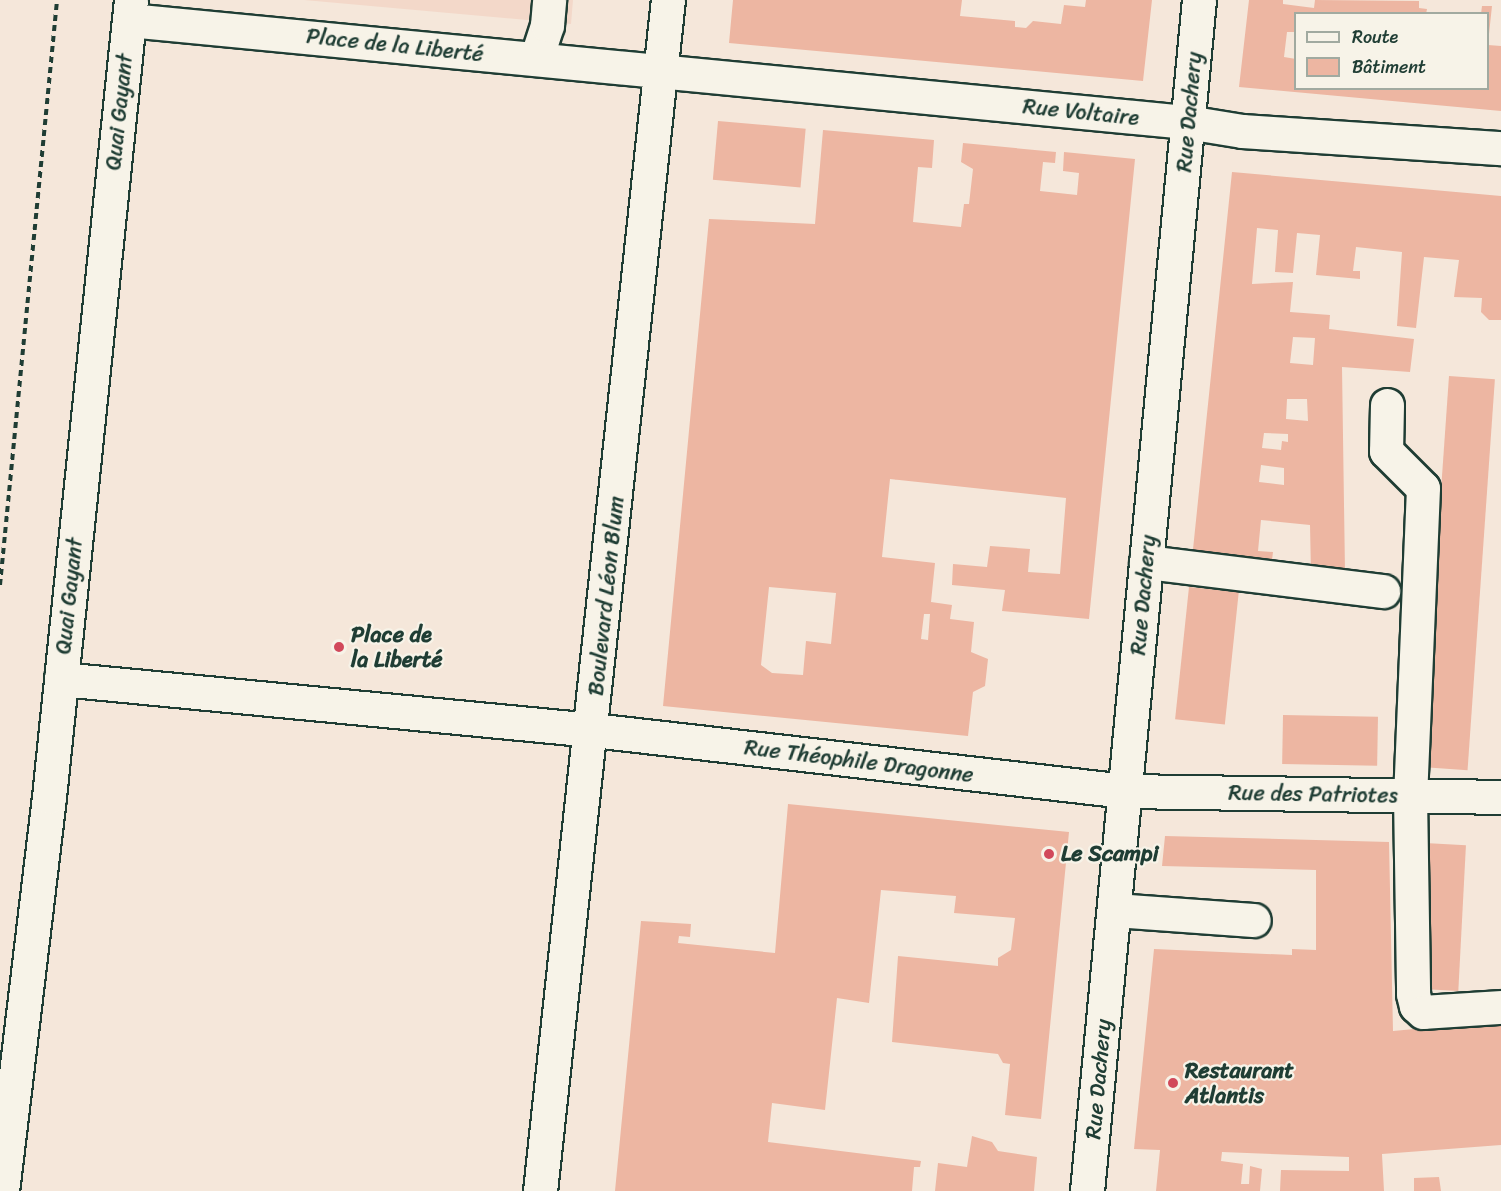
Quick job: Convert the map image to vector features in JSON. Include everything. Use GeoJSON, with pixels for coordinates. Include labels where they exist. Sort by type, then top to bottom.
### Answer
{"type":"FeatureCollection","features":[{"type":"Feature","properties":{"kind":"street"},"geometry":{"type":"LineString","coordinates":[[536,59],[547,25],[549,0]]}},
{"type":"Feature","properties":{"kind":"street","name":"Boulevard Léon Blum"},"geometry":{"type":"LineString","coordinates":[[540,1191],[593,730],[668,0]]}},
{"type":"Feature","properties":{"kind":"street","name":"Rue Dachery"},"geometry":{"type":"LineString","coordinates":[[1087,1191],[1199,0]]}},
{"type":"Feature","properties":{"kind":"street","name":"Place de la Liberté"},"geometry":{"type":"LineString","coordinates":[[130,10],[661,72]]}},
{"type":"Feature","properties":{"kind":"street","name":"Quai Gayant"},"geometry":{"type":"LineString","coordinates":[[2,1191],[61,679],[130,10]]}},
{"type":"Feature","properties":{"kind":"street","name":"Rue Voltaire"},"geometry":{"type":"LineString","coordinates":[[661,72],[1188,122],[1242,131],[1501,148]]}},
{"type":"Feature","properties":{"kind":"street"},"geometry":{"type":"LineString","coordinates":[[1387,405],[1386,451],[1423,488],[1410,795],[1416,1006],[1423,1011],[1501,1007]]}},
{"type":"Feature","properties":{"kind":"street"},"geometry":{"type":"LineString","coordinates":[[1146,562],[1383,591]]}},
{"type":"Feature","properties":{"kind":"street","name":"Rue Théophile Dragonne"},"geometry":{"type":"LineString","coordinates":[[61,679],[593,730],[1125,791]]}},
{"type":"Feature","properties":{"kind":"street","name":"Rue des Patriotes"},"geometry":{"type":"LineString","coordinates":[[1125,791],[1501,797]]}},
{"type":"Feature","properties":{"kind":"street"},"geometry":{"type":"LineString","coordinates":[[1114,910],[1254,920]]}},
{"type":"Feature","properties":{"kind":"path"},"geometry":{"type":"LineString","coordinates":[[0,585],[57,0]]}},
{"type":"Feature","properties":{"kind":"shaded area"},"geometry":{"type":"Polygon","coordinates":[[[304,0],[573,0],[571,24],[304,0]]]}},
{"type":"Feature","properties":{"kind":"building"},"geometry":{"type":"Polygon","coordinates":[[[733,0],[962,0],[960,16],[1015,21],[1015,27],[1026,28],[1033,21],[1061,24],[1064,5],[1085,7],[1086,0],[1152,0],[1143,81],[729,43],[733,0]]]}},
{"type":"Feature","properties":{"kind":"building"},"geometry":{"type":"Polygon","coordinates":[[[1249,0],[1283,0],[1283,4],[1314,8],[1315,0],[1419,1],[1419,8],[1427,9],[1426,12],[1294,12],[1294,32],[1287,32],[1284,57],[1294,59],[1294,90],[1489,90],[1489,45],[1501,46],[1501,111],[1239,87],[1249,0]]]}},
{"type":"Feature","properties":{"kind":"building"},"geometry":{"type":"Polygon","coordinates":[[[1482,6],[1492,6],[1489,34],[1489,12],[1481,12],[1482,6]]]}},
{"type":"Feature","properties":{"kind":"building"},"geometry":{"type":"Polygon","coordinates":[[[718,121],[806,129],[801,187],[713,180],[718,121]]]}},
{"type":"Feature","properties":{"kind":"building"},"geometry":{"type":"Polygon","coordinates":[[[823,130],[934,140],[932,168],[918,167],[913,222],[961,227],[964,204],[969,204],[973,169],[961,162],[963,143],[1056,152],[1055,163],[1043,162],[1040,191],[1077,195],[1079,173],[1063,171],[1064,152],[1135,159],[1089,619],[1002,611],[1005,590],[952,585],[953,564],[987,567],[990,546],[1030,549],[1028,572],[1060,574],[1066,498],[890,479],[882,557],[935,563],[931,602],[952,605],[950,619],[974,622],[971,652],[988,659],[985,686],[973,692],[968,736],[663,706],[709,219],[815,224],[823,130]],[[769,587],[761,665],[772,673],[803,675],[806,641],[831,644],[836,593],[769,587]],[[924,614],[921,639],[928,640],[930,614],[924,614]]]}},
{"type":"Feature","properties":{"kind":"building"},"geometry":{"type":"Polygon","coordinates":[[[1232,172],[1501,196],[1501,320],[1489,320],[1481,312],[1482,298],[1454,297],[1459,260],[1424,257],[1416,328],[1397,326],[1402,252],[1356,247],[1353,271],[1360,271],[1360,279],[1316,275],[1320,235],[1297,233],[1293,273],[1275,272],[1278,230],[1257,228],[1252,284],[1293,282],[1290,312],[1330,315],[1329,329],[1414,339],[1410,372],[1342,367],[1345,572],[1311,574],[1310,525],[1261,520],[1258,551],[1273,552],[1271,568],[1192,559],[1232,172]],[[1293,337],[1290,363],[1313,365],[1315,338],[1293,337]],[[1287,399],[1286,419],[1308,421],[1307,399],[1287,399]],[[1264,433],[1262,448],[1281,450],[1282,441],[1288,442],[1288,434],[1264,433]],[[1261,465],[1259,482],[1284,485],[1284,468],[1261,465]]]}},
{"type":"Feature","properties":{"kind":"building"},"geometry":{"type":"Polygon","coordinates":[[[1449,376],[1495,379],[1468,770],[1422,767],[1449,376]]]}},
{"type":"Feature","properties":{"kind":"building"},"geometry":{"type":"Polygon","coordinates":[[[1189,587],[1239,592],[1225,724],[1175,719],[1189,587]]]}},
{"type":"Feature","properties":{"kind":"building"},"geometry":{"type":"Polygon","coordinates":[[[1283,715],[1378,717],[1377,766],[1282,764],[1283,715]]]}},
{"type":"Feature","properties":{"kind":"building"},"geometry":{"type":"Polygon","coordinates":[[[788,804],[1069,832],[1041,1119],[1005,1115],[1010,1064],[1003,1063],[998,1054],[892,1042],[898,956],[998,966],[998,958],[1011,950],[1015,918],[954,913],[956,896],[881,890],[869,1003],[837,998],[825,1110],[772,1103],[768,1142],[921,1161],[920,1167],[914,1167],[912,1191],[615,1191],[641,921],[691,924],[690,937],[679,936],[678,943],[775,953],[788,804]]]}},
{"type":"Feature","properties":{"kind":"building"},"geometry":{"type":"Polygon","coordinates":[[[1165,836],[1389,842],[1393,1031],[1501,1021],[1501,1145],[1382,1154],[1384,1191],[1280,1191],[1281,1170],[1349,1171],[1349,1157],[1222,1152],[1221,1161],[1243,1164],[1241,1184],[1249,1184],[1250,1166],[1262,1169],[1260,1191],[1156,1191],[1160,1150],[1134,1149],[1154,949],[1292,955],[1292,949],[1316,950],[1316,870],[1162,866],[1165,836]]]}},
{"type":"Feature","properties":{"kind":"building"},"geometry":{"type":"Polygon","coordinates":[[[1425,843],[1466,845],[1458,991],[1417,989],[1425,843]]]}},
{"type":"Feature","properties":{"kind":"building"},"geometry":{"type":"Polygon","coordinates":[[[972,1136],[992,1142],[998,1151],[1037,1157],[1034,1191],[935,1191],[938,1163],[967,1167],[972,1136]]]}},
{"type":"Feature","properties":{"kind":"building"},"geometry":{"type":"Polygon","coordinates":[[[1439,1177],[1441,1191],[1414,1191],[1414,1178],[1439,1177]]]}},
{"type":"Feature","properties":{"kind":"place","name":"Place de la Liberté"},"geometry":{"type":"Point","coordinates":[339,647]}},
{"type":"Feature","properties":{"kind":"place","name":"Le Scampi"},"geometry":{"type":"Point","coordinates":[1049,854]}},
{"type":"Feature","properties":{"kind":"place","name":"Restaurant Atlantis"},"geometry":{"type":"Point","coordinates":[1173,1083]}}]}
